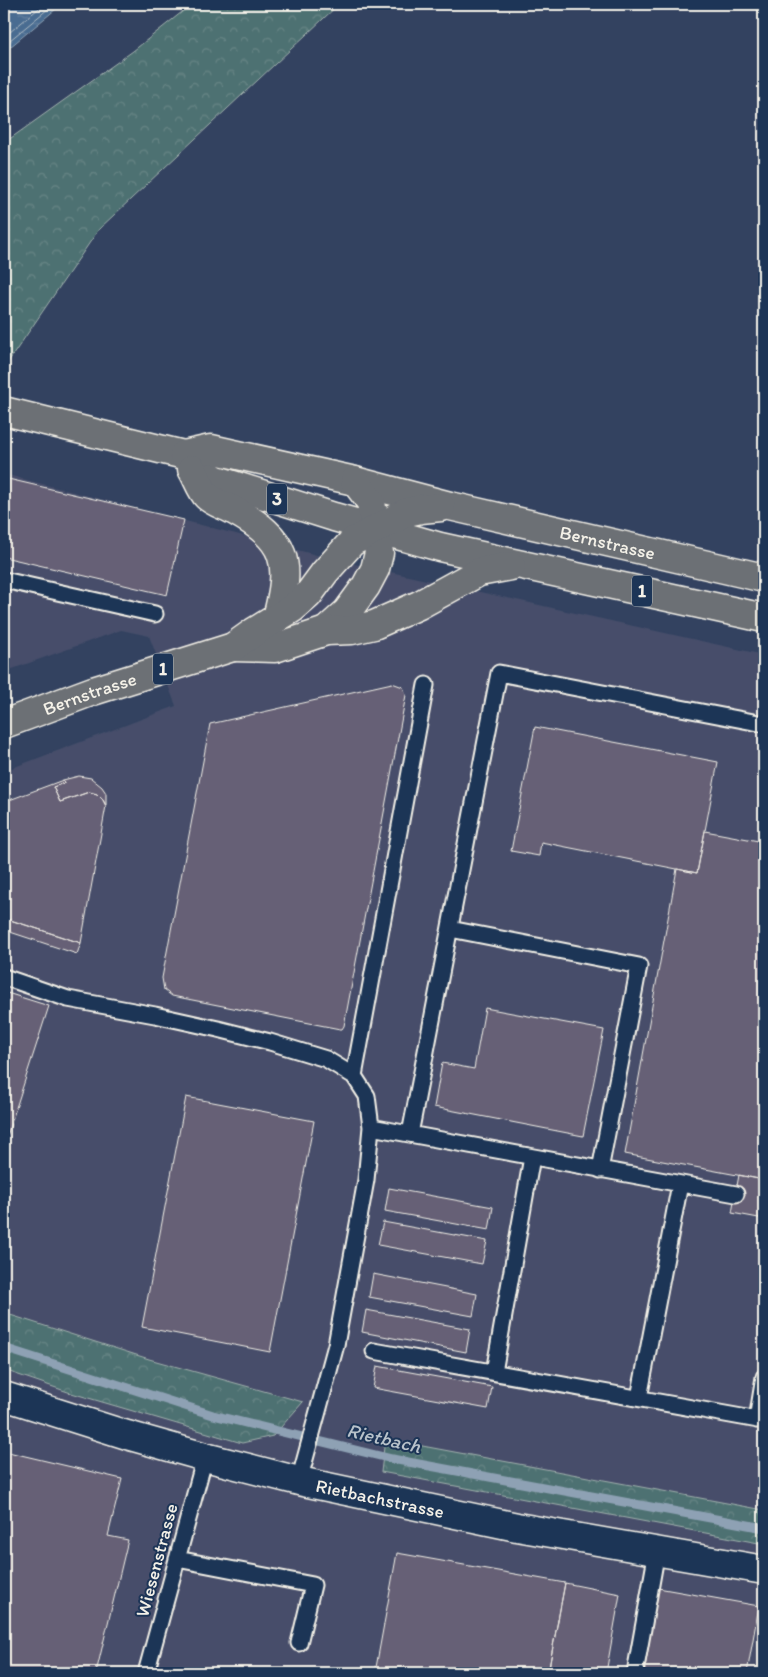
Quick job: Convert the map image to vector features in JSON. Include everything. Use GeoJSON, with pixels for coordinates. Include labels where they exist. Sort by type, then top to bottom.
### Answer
{"type":"FeatureCollection","features":[{"type":"Feature","properties":{"kind":"main road","name":"3"},"geometry":{"type":"LineString","coordinates":[[4,411],[184,455],[214,479],[247,491],[376,529]]}},
{"type":"Feature","properties":{"kind":"main road","name":"3"},"geometry":{"type":"LineString","coordinates":[[184,455],[211,449],[355,481]]}},
{"type":"Feature","properties":{"kind":"main road"},"geometry":{"type":"LineString","coordinates":[[184,455],[207,496],[256,523],[274,540],[281,551],[284,582],[277,618]]}},
{"type":"Feature","properties":{"kind":"main road","name":"Bernstrasse"},"geometry":{"type":"LineString","coordinates":[[355,481],[450,506],[764,578]]}},
{"type":"Feature","properties":{"kind":"main road","name":"Bernstrasse"},"geometry":{"type":"LineString","coordinates":[[326,631],[347,612],[376,569],[379,553],[371,502],[355,481]]}},
{"type":"Feature","properties":{"kind":"main road","name":"Bernstrasse"},"geometry":{"type":"LineString","coordinates":[[4,724],[93,691],[233,647],[293,608],[308,595],[325,572],[352,542],[407,512],[450,506]]}},
{"type":"Feature","properties":{"kind":"main road","name":"Bernstrasse"},"geometry":{"type":"LineString","coordinates":[[376,529],[440,547],[764,618]]}},
{"type":"Feature","properties":{"kind":"main road","name":"Bernstrasse"},"geometry":{"type":"LineString","coordinates":[[233,647],[275,648],[326,631],[352,630],[374,625],[419,605],[479,572],[520,564]]}},
{"type":"Feature","properties":{"kind":"street","name":"Rietbachstrasse"},"geometry":{"type":"LineString","coordinates":[[4,1396],[127,1435],[299,1481],[517,1527],[764,1570]]}},
{"type":"Feature","properties":{"kind":"lane"},"geometry":{"type":"LineString","coordinates":[[4,580],[155,614]]}},
{"type":"Feature","properties":{"kind":"lane"},"geometry":{"type":"LineString","coordinates":[[410,1134],[499,673],[764,724]]}},
{"type":"Feature","properties":{"kind":"lane"},"geometry":{"type":"LineString","coordinates":[[354,1076],[426,685]]}},
{"type":"Feature","properties":{"kind":"lane"},"geometry":{"type":"LineString","coordinates":[[450,929],[639,966],[600,1170]]}},
{"type":"Feature","properties":{"kind":"lane"},"geometry":{"type":"LineString","coordinates":[[4,977],[68,999],[155,1015],[270,1042],[326,1059],[354,1076],[367,1096],[371,1127],[366,1180],[336,1346],[299,1481]]}},
{"type":"Feature","properties":{"kind":"lane"},"geometry":{"type":"LineString","coordinates":[[371,1127],[736,1194]]}},
{"type":"Feature","properties":{"kind":"lane"},"geometry":{"type":"LineString","coordinates":[[494,1372],[532,1157]]}},
{"type":"Feature","properties":{"kind":"lane"},"geometry":{"type":"LineString","coordinates":[[639,1398],[680,1184]]}},
{"type":"Feature","properties":{"kind":"lane"},"geometry":{"type":"LineString","coordinates":[[374,1351],[761,1420],[764,1376]]}},
{"type":"Feature","properties":{"kind":"lane","name":"Wiesenstrasse"},"geometry":{"type":"LineString","coordinates":[[146,1673],[205,1457]]}},
{"type":"Feature","properties":{"kind":"lane"},"geometry":{"type":"LineString","coordinates":[[635,1673],[657,1551]]}},
{"type":"Feature","properties":{"kind":"lane"},"geometry":{"type":"LineString","coordinates":[[177,1560],[313,1585],[300,1643]]}},
{"type":"Feature","properties":{"kind":"shaded area"},"geometry":{"type":"Polygon","coordinates":[[[4,474],[332,559],[764,655],[764,1673],[4,1673],[4,771],[176,706],[149,636],[121,630],[4,672],[4,474]]]}},
{"type":"Feature","properties":{"kind":"green space"},"geometry":{"type":"Polygon","coordinates":[[[192,4],[339,4],[99,229],[4,368],[4,143],[133,51],[192,4]]]}},
{"type":"Feature","properties":{"kind":"green space"},"geometry":{"type":"Polygon","coordinates":[[[4,1313],[149,1359],[303,1402],[273,1436],[242,1443],[68,1392],[4,1370],[4,1313]]]}},
{"type":"Feature","properties":{"kind":"green space"},"geometry":{"type":"Polygon","coordinates":[[[385,1439],[764,1510],[764,1544],[381,1472],[385,1439]]]}},
{"type":"Feature","properties":{"kind":"water"},"geometry":{"type":"Polygon","coordinates":[[[4,4],[62,4],[4,52],[4,4]]]}},
{"type":"Feature","properties":{"kind":"building"},"geometry":{"type":"Polygon","coordinates":[[[4,478],[184,520],[167,595],[4,557],[4,478]]]}},
{"type":"Feature","properties":{"kind":"building"},"geometry":{"type":"Polygon","coordinates":[[[392,683],[403,687],[406,695],[342,1029],[172,996],[164,990],[162,978],[210,724],[392,683]]]}},
{"type":"Feature","properties":{"kind":"building"},"geometry":{"type":"Polygon","coordinates":[[[535,727],[718,762],[697,873],[541,842],[539,856],[511,851],[535,727]]]}},
{"type":"Feature","properties":{"kind":"building"},"geometry":{"type":"Polygon","coordinates":[[[79,776],[91,778],[102,787],[106,793],[106,806],[97,794],[89,792],[60,802],[53,787],[64,783],[63,780],[79,776]]]}},
{"type":"Feature","properties":{"kind":"building"},"geometry":{"type":"Polygon","coordinates":[[[63,780],[64,783],[53,787],[60,802],[89,792],[97,794],[106,806],[81,943],[4,918],[4,802],[63,780]]]}},
{"type":"Feature","properties":{"kind":"building"},"geometry":{"type":"Polygon","coordinates":[[[705,831],[764,842],[764,1180],[625,1154],[677,869],[697,873],[705,831]]]}},
{"type":"Feature","properties":{"kind":"building"},"geometry":{"type":"Polygon","coordinates":[[[4,918],[81,943],[77,954],[4,930],[4,918]]]}},
{"type":"Feature","properties":{"kind":"building"},"geometry":{"type":"Polygon","coordinates":[[[4,992],[49,1006],[4,1145],[4,992]]]}},
{"type":"Feature","properties":{"kind":"building"},"geometry":{"type":"Polygon","coordinates":[[[485,1008],[604,1030],[583,1136],[434,1107],[442,1063],[474,1069],[485,1008]]]}},
{"type":"Feature","properties":{"kind":"building"},"geometry":{"type":"Polygon","coordinates":[[[186,1097],[314,1121],[270,1352],[142,1327],[186,1097]]]}},
{"type":"Feature","properties":{"kind":"building"},"geometry":{"type":"Polygon","coordinates":[[[739,1175],[764,1180],[764,1219],[732,1213],[739,1175]]]}},
{"type":"Feature","properties":{"kind":"building"},"geometry":{"type":"Polygon","coordinates":[[[389,1188],[493,1207],[489,1230],[385,1211],[389,1188]]]}},
{"type":"Feature","properties":{"kind":"building"},"geometry":{"type":"Polygon","coordinates":[[[383,1222],[487,1241],[482,1264],[378,1245],[383,1222]]]}},
{"type":"Feature","properties":{"kind":"building"},"geometry":{"type":"Polygon","coordinates":[[[373,1274],[477,1294],[473,1316],[369,1297],[373,1274]]]}},
{"type":"Feature","properties":{"kind":"building"},"geometry":{"type":"Polygon","coordinates":[[[366,1310],[470,1329],[466,1352],[362,1332],[366,1310]]]}},
{"type":"Feature","properties":{"kind":"building"},"geometry":{"type":"Polygon","coordinates":[[[377,1366],[492,1387],[488,1409],[373,1388],[377,1366]]]}},
{"type":"Feature","properties":{"kind":"building"},"geometry":{"type":"Polygon","coordinates":[[[4,1451],[122,1479],[108,1536],[128,1540],[96,1673],[4,1673],[4,1451]]]}},
{"type":"Feature","properties":{"kind":"building"},"geometry":{"type":"Polygon","coordinates":[[[397,1553],[565,1583],[548,1673],[375,1673],[397,1553]]]}},
{"type":"Feature","properties":{"kind":"building"},"geometry":{"type":"Polygon","coordinates":[[[565,1583],[620,1594],[606,1673],[548,1673],[565,1583]]]}},
{"type":"Feature","properties":{"kind":"building"},"geometry":{"type":"Polygon","coordinates":[[[658,1588],[759,1606],[747,1673],[644,1673],[658,1588]]]}},
{"type":"Feature","properties":{"kind":"waterway","name":"Rietbach"},"geometry":{"type":"LineString","coordinates":[[4,1348],[213,1415],[392,1459],[764,1528]]}}]}
